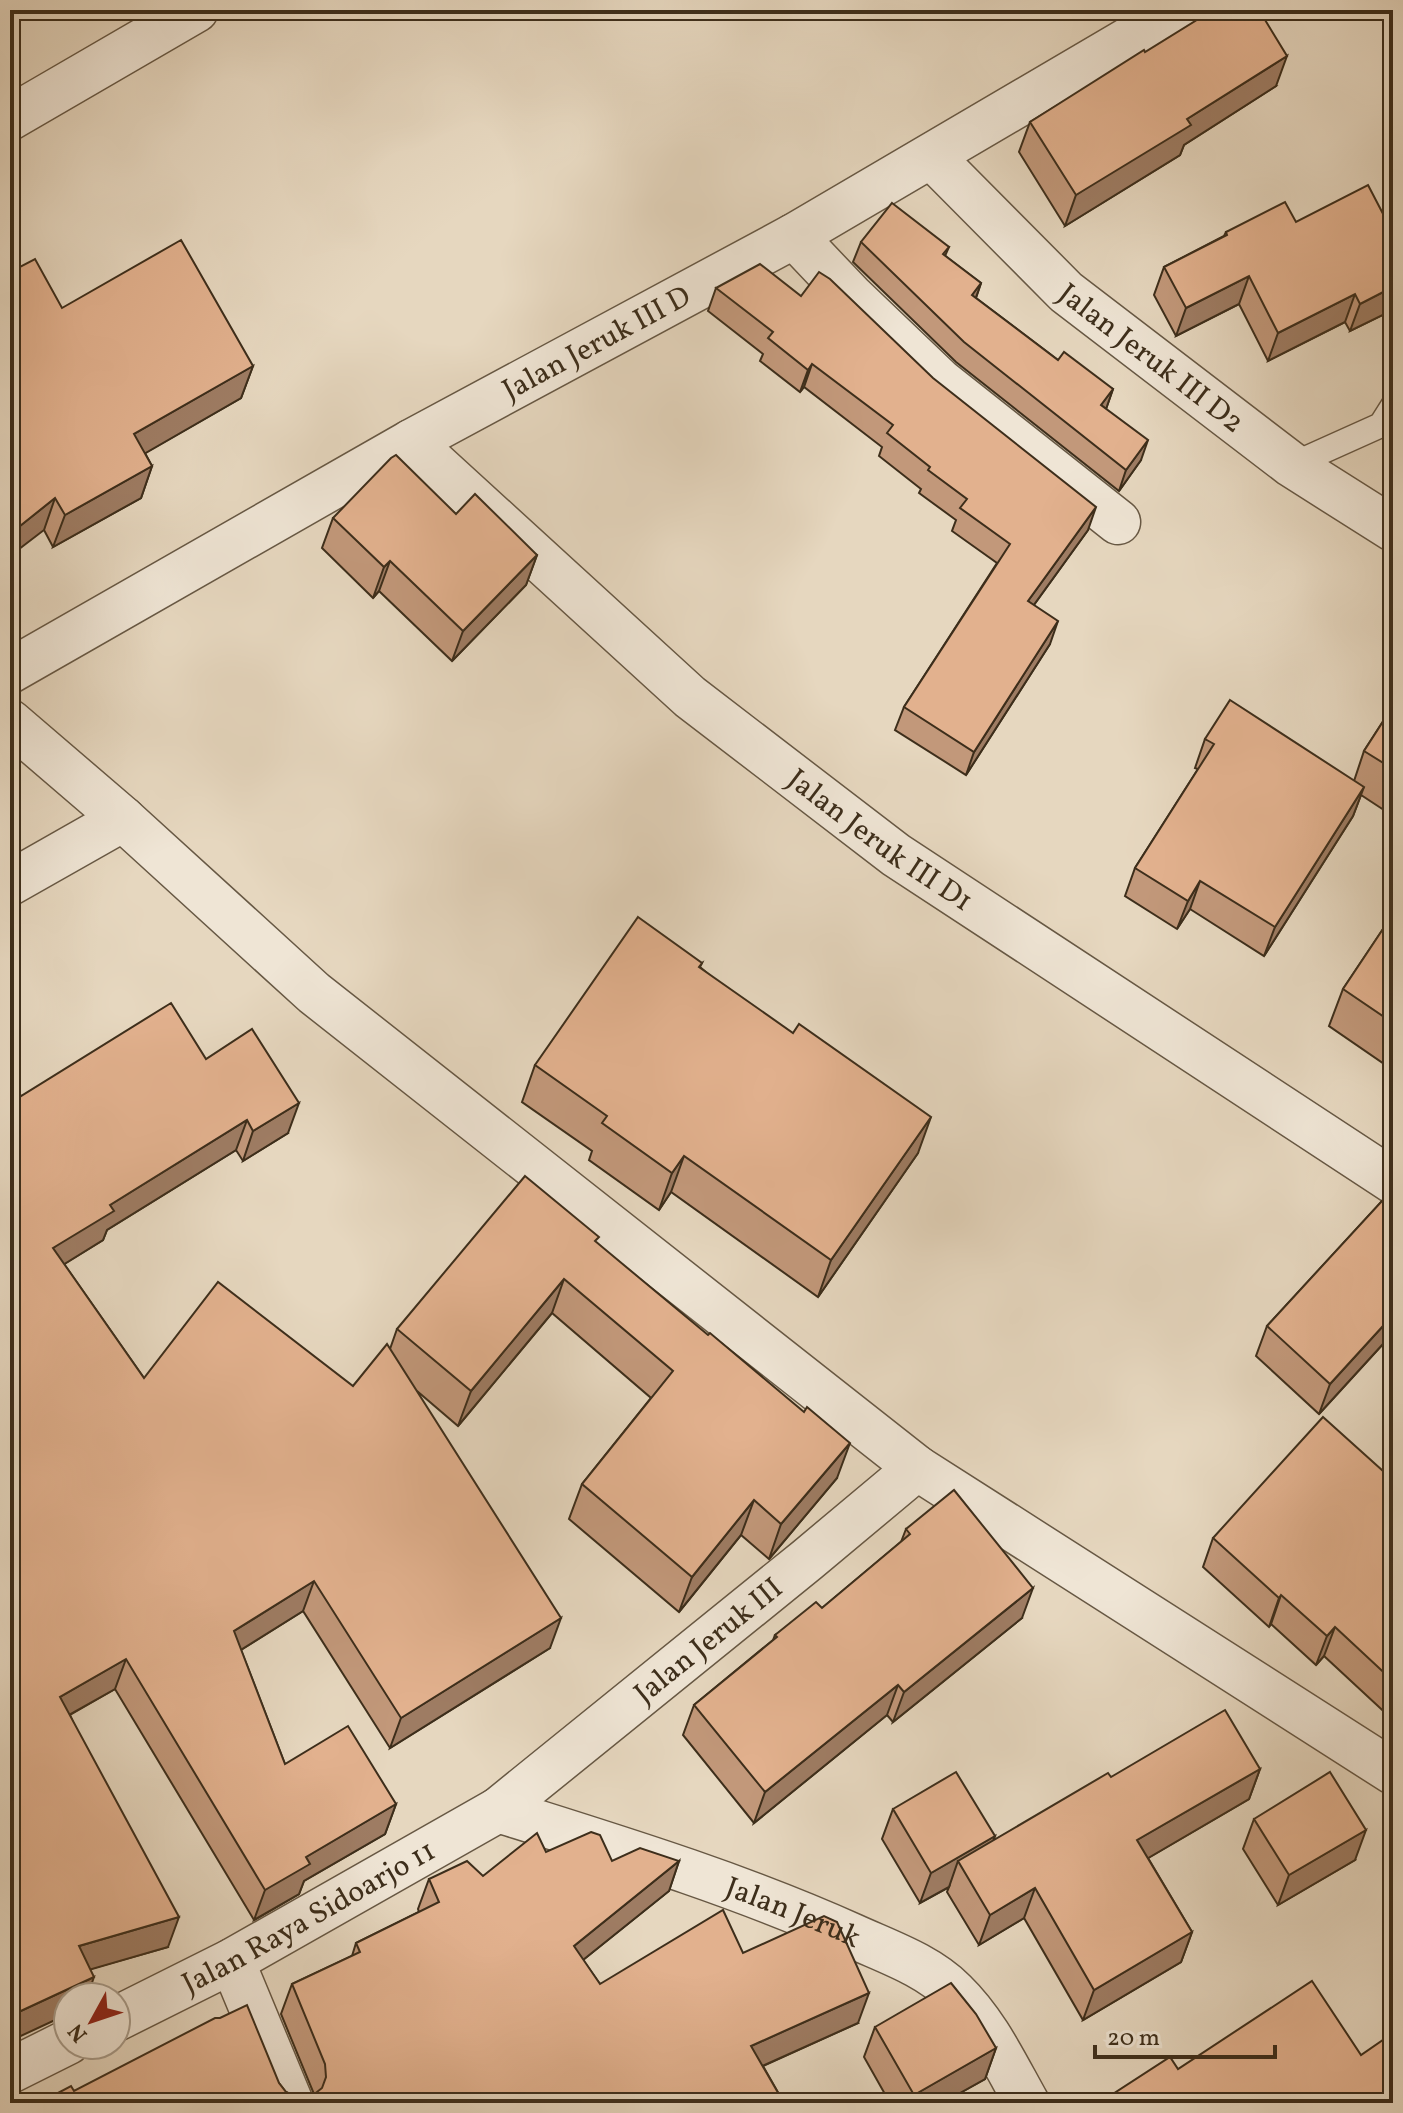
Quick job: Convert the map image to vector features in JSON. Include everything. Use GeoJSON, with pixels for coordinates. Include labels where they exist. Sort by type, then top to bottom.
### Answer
{"type":"FeatureCollection","features":[{"type":"Feature","properties":{"kind":"street"},"geometry":{"type":"LineString","coordinates":[[10,118],[196,10]]}},
{"type":"Feature","properties":{"kind":"street","name":"Jalan Jeruk III D"},"geometry":{"type":"LineString","coordinates":[[10,671],[411,442],[794,236],[1179,10]]}},
{"type":"Feature","properties":{"kind":"street","name":"Jalan Jeruk III D2"},"geometry":{"type":"LineString","coordinates":[[932,157],[1066,292],[1292,465],[1393,529]]}},
{"type":"Feature","properties":{"kind":"street"},"geometry":{"type":"LineString","coordinates":[[794,236],[851,296],[948,387],[1118,522]]}},
{"type":"Feature","properties":{"kind":"street","name":"Jalan Jeruk III D1"},"geometry":{"type":"LineString","coordinates":[[411,442],[690,697],[896,855],[1393,1181]]}},
{"type":"Feature","properties":{"kind":"street"},"geometry":{"type":"LineString","coordinates":[[10,722],[123,819],[314,993],[917,1468],[1393,1772]]}},
{"type":"Feature","properties":{"kind":"street"},"geometry":{"type":"LineString","coordinates":[[10,883],[123,819]]}},
{"type":"Feature","properties":{"kind":"street","name":"Jalan Jeruk III"},"geometry":{"type":"LineString","coordinates":[[498,1810],[917,1468]]}},
{"type":"Feature","properties":{"kind":"street","name":"Jalan Raya Sidoarjo 11"},"geometry":{"type":"LineString","coordinates":[[132,2011],[232,1961],[498,1810]]}},
{"type":"Feature","properties":{"kind":"street","name":"Jalan Jeruk"},"geometry":{"type":"LineString","coordinates":[[498,1810],[679,1867],[803,1914],[920,1966],[953,1990],[984,2026],[1027,2103]]}},
{"type":"Feature","properties":{"kind":"street"},"geometry":{"type":"LineString","coordinates":[[232,1961],[291,2103]]}},
{"type":"Feature","properties":{"kind":"street"},"geometry":{"type":"LineString","coordinates":[[10,2071],[52,2050]]}},
{"type":"Feature","properties":{"kind":"lane"},"geometry":{"type":"LineString","coordinates":[[1292,465],[1381,425],[1393,406]]}},
{"type":"Feature","properties":{"kind":"building"},"geometry":{"type":"Polygon","coordinates":[[[1213,10],[1259,10],[1287,56],[1187,119],[1191,125],[1076,195],[1030,122],[1213,10]]]}},
{"type":"Feature","properties":{"kind":"building"},"geometry":{"type":"Polygon","coordinates":[[[1368,185],[1393,233],[1393,287],[1360,304],[1355,294],[1278,333],[1249,276],[1186,308],[1164,267],[1285,202],[1296,222],[1368,185]]]}},
{"type":"Feature","properties":{"kind":"building"},"geometry":{"type":"Polygon","coordinates":[[[892,203],[949,247],[943,254],[981,283],[972,295],[1058,360],[1064,352],[1113,389],[1101,405],[1148,440],[1126,470],[964,342],[861,242],[892,203]]]}},
{"type":"Feature","properties":{"kind":"building"},"geometry":{"type":"Polygon","coordinates":[[[181,240],[253,366],[134,434],[152,466],[65,515],[55,498],[10,534],[10,272],[35,259],[62,308],[181,240]]]}},
{"type":"Feature","properties":{"kind":"building"},"geometry":{"type":"Polygon","coordinates":[[[760,264],[801,296],[819,272],[830,279],[933,378],[1096,507],[1028,601],[1058,621],[974,752],[904,707],[1010,544],[960,508],[967,499],[928,470],[930,467],[887,433],[893,425],[812,364],[808,370],[768,338],[773,332],[716,288],[760,264]]]}},
{"type":"Feature","properties":{"kind":"building"},"geometry":{"type":"Polygon","coordinates":[[[396,455],[456,514],[475,494],[537,555],[463,631],[390,561],[384,567],[333,518],[396,455]]]}},
{"type":"Feature","properties":{"kind":"building"},"geometry":{"type":"Polygon","coordinates":[[[1230,700],[1364,787],[1275,927],[1200,881],[1188,901],[1135,868],[1214,744],[1205,739],[1230,700]]]}},
{"type":"Feature","properties":{"kind":"building"},"geometry":{"type":"Polygon","coordinates":[[[1393,706],[1393,769],[1364,751],[1393,706]]]}},
{"type":"Feature","properties":{"kind":"building"},"geometry":{"type":"Polygon","coordinates":[[[1393,914],[1393,1023],[1343,989],[1393,914]]]}},
{"type":"Feature","properties":{"kind":"building"},"geometry":{"type":"Polygon","coordinates":[[[638,917],[702,963],[699,967],[793,1033],[799,1024],[931,1117],[831,1260],[684,1156],[672,1173],[602,1123],[607,1116],[535,1065],[638,917]]]}},
{"type":"Feature","properties":{"kind":"building"},"geometry":{"type":"Polygon","coordinates":[[[171,1003],[206,1059],[252,1029],[299,1103],[253,1131],[247,1120],[110,1205],[114,1211],[53,1248],[144,1378],[218,1282],[353,1386],[387,1344],[561,1618],[401,1718],[314,1581],[234,1631],[285,1764],[348,1726],[396,1804],[306,1857],[310,1864],[265,1890],[126,1659],[60,1697],[179,1917],[79,1946],[94,1977],[85,1981],[52,1981],[52,1996],[10,2016],[10,1078],[21,1096],[171,1003]]]}},
{"type":"Feature","properties":{"kind":"building"},"geometry":{"type":"Polygon","coordinates":[[[525,1176],[599,1237],[595,1241],[708,1335],[710,1333],[804,1412],[807,1407],[850,1443],[781,1524],[754,1500],[692,1577],[582,1484],[673,1371],[564,1279],[471,1391],[397,1329],[525,1176]]]}},
{"type":"Feature","properties":{"kind":"building"},"geometry":{"type":"Polygon","coordinates":[[[1393,1189],[1393,1315],[1330,1384],[1267,1326],[1393,1189]]]}},
{"type":"Feature","properties":{"kind":"building"},"geometry":{"type":"Polygon","coordinates":[[[1323,1417],[1393,1480],[1393,1681],[1335,1627],[1327,1636],[1281,1595],[1279,1598],[1213,1538],[1323,1417]]]}},
{"type":"Feature","properties":{"kind":"building"},"geometry":{"type":"Polygon","coordinates":[[[954,1490],[1033,1588],[904,1692],[898,1685],[765,1792],[694,1705],[816,1602],[822,1608],[910,1534],[906,1529],[954,1490]]]}},
{"type":"Feature","properties":{"kind":"building"},"geometry":{"type":"Polygon","coordinates":[[[1225,1710],[1260,1769],[1137,1840],[1192,1932],[1094,1990],[1035,1888],[990,1915],[958,1861],[1108,1773],[1111,1777],[1225,1710]]]}},
{"type":"Feature","properties":{"kind":"building"},"geometry":{"type":"Polygon","coordinates":[[[956,1772],[995,1836],[931,1873],[893,1809],[956,1772]]]}},
{"type":"Feature","properties":{"kind":"building"},"geometry":{"type":"Polygon","coordinates":[[[1330,1772],[1366,1830],[1289,1875],[1254,1819],[1330,1772]]]}},
{"type":"Feature","properties":{"kind":"building"},"geometry":{"type":"Polygon","coordinates":[[[591,1832],[600,1835],[612,1861],[640,1848],[679,1861],[574,1946],[600,1984],[723,1910],[743,1953],[824,1916],[837,1922],[869,1993],[751,2046],[784,2103],[39,2103],[71,2086],[74,2091],[215,2018],[247,2005],[279,2083],[286,2092],[298,2098],[312,2096],[322,2088],[326,2077],[325,2064],[292,1984],[360,1952],[356,1943],[439,1902],[429,1879],[467,1861],[483,1876],[537,1833],[546,1852],[591,1832]]]}},
{"type":"Feature","properties":{"kind":"building"},"geometry":{"type":"Polygon","coordinates":[[[1312,1981],[1361,2055],[1393,2033],[1393,2103],[1099,2103],[1170,2057],[1178,2069],[1312,1981]]]}},
{"type":"Feature","properties":{"kind":"building"},"geometry":{"type":"Polygon","coordinates":[[[951,1983],[976,2014],[996,2048],[914,2095],[875,2027],[951,1983]]]}}]}
